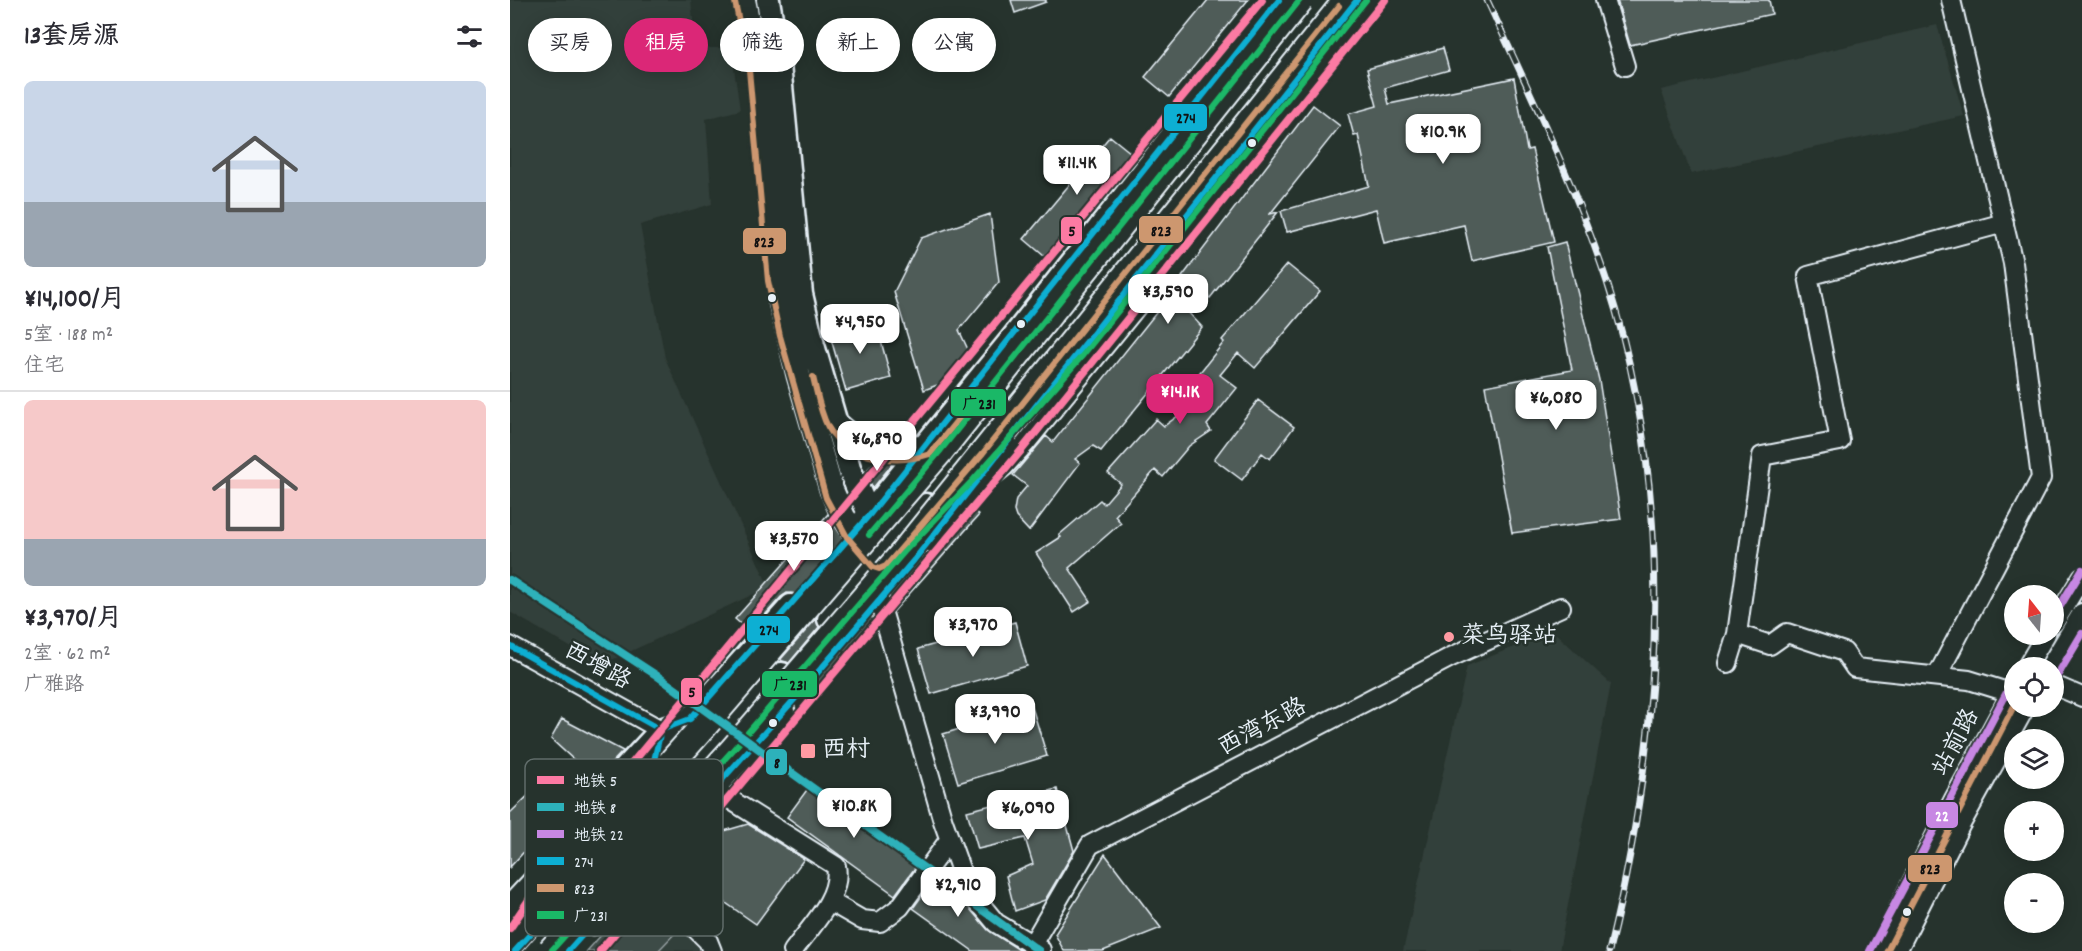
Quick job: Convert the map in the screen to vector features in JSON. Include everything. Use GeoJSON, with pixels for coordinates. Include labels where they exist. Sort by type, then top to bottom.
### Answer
{"type":"FeatureCollection","features":[{"type":"Feature","properties":{"kind":"highway"},"geometry":{"type":"LineString","coordinates":[[678,759],[889,527],[940,450],[1300,0]]}},
{"type":"Feature","properties":{"kind":"highway"},"geometry":{"type":"LineString","coordinates":[[909,556],[1347,0]]}},
{"type":"Feature","properties":{"kind":"highway"},"geometry":{"type":"LineString","coordinates":[[723,761],[909,556],[1108,326],[1366,0]]}},
{"type":"Feature","properties":{"kind":"highway"},"geometry":{"type":"LineString","coordinates":[[659,759],[889,527]]}},
{"type":"Feature","properties":{"kind":"highway"},"geometry":{"type":"LineString","coordinates":[[510,910],[525,895]]}},
{"type":"Feature","properties":{"kind":"highway"},"geometry":{"type":"LineString","coordinates":[[510,943],[525,927]]}},
{"type":"Feature","properties":{"kind":"main road"},"geometry":{"type":"LineString","coordinates":[[744,0],[758,69],[780,298],[799,376],[838,506],[889,527]]}},
{"type":"Feature","properties":{"kind":"main road"},"geometry":{"type":"LineString","coordinates":[[768,0],[779,65],[798,272],[813,345],[853,480],[909,556]]}},
{"type":"Feature","properties":{"kind":"main road"},"geometry":{"type":"LineString","coordinates":[[879,600],[889,527],[925,446],[1279,0]]}},
{"type":"Feature","properties":{"kind":"main road"},"geometry":{"type":"LineString","coordinates":[[723,781],[879,600],[909,556],[971,491],[1021,423],[1090,306],[1273,47],[1311,0]]}},
{"type":"Feature","properties":{"kind":"main road"},"geometry":{"type":"LineString","coordinates":[[1090,306],[1332,0]]}},
{"type":"Feature","properties":{"kind":"main road"},"geometry":{"type":"LineString","coordinates":[[709,759],[838,598],[889,527],[1090,306],[1357,0]]}},
{"type":"Feature","properties":{"kind":"main road"},"geometry":{"type":"LineString","coordinates":[[836,423],[853,439],[870,447],[895,450],[925,446]]}},
{"type":"Feature","properties":{"kind":"main road"},"geometry":{"type":"LineString","coordinates":[[690,719],[815,580],[889,527],[971,491]]}},
{"type":"Feature","properties":{"kind":"main road"},"geometry":{"type":"LineString","coordinates":[[676,759],[736,705],[838,598]]}},
{"type":"Feature","properties":{"kind":"main road"},"geometry":{"type":"LineString","coordinates":[[642,759],[661,730],[736,705]]}},
{"type":"Feature","properties":{"kind":"main road"},"geometry":{"type":"LineString","coordinates":[[510,895],[525,884]]}},
{"type":"Feature","properties":{"kind":"main road"},"geometry":{"type":"LineString","coordinates":[[515,951],[525,936]]}},
{"type":"Feature","properties":{"kind":"main road"},"geometry":{"type":"LineString","coordinates":[[536,951],[561,945]]}},
{"type":"Feature","properties":{"kind":"street"},"geometry":{"type":"LineString","coordinates":[[971,491],[1004,467],[1032,436],[1379,0]]}},
{"type":"Feature","properties":{"kind":"street"},"geometry":{"type":"LineString","coordinates":[[1605,0],[1625,66]]}},
{"type":"Feature","properties":{"kind":"street"},"geometry":{"type":"LineString","coordinates":[[1937,676],[2041,478],[2013,264],[1951,0]]}},
{"type":"Feature","properties":{"kind":"street"},"geometry":{"type":"LineString","coordinates":[[1253,32],[1273,47]]}},
{"type":"Feature","properties":{"kind":"street"},"geometry":{"type":"LineString","coordinates":[[1728,663],[1737,634],[1762,456],[1840,441],[1808,276],[2004,222]]}},
{"type":"Feature","properties":{"kind":"street"},"geometry":{"type":"LineString","coordinates":[[1054,285],[1090,306]]}},
{"type":"Feature","properties":{"kind":"street"},"geometry":{"type":"LineString","coordinates":[[2064,607],[2082,577]]}},
{"type":"Feature","properties":{"kind":"street"},"geometry":{"type":"LineString","coordinates":[[815,580],[838,598]]}},
{"type":"Feature","properties":{"kind":"street"},"geometry":{"type":"LineString","coordinates":[[879,600],[949,840],[967,888],[982,909],[996,923],[1038,947]]}},
{"type":"Feature","properties":{"kind":"street","name":"西湾东路"},"geometry":{"type":"LineString","coordinates":[[1038,947],[1090,845],[1450,657],[1561,607]]}},
{"type":"Feature","properties":{"kind":"street"},"geometry":{"type":"LineString","coordinates":[[2056,657],[2082,613]]}},
{"type":"Feature","properties":{"kind":"street"},"geometry":{"type":"LineString","coordinates":[[1737,634],[1770,645],[1787,633],[1844,652],[1855,668],[1969,680],[2004,689]]}},
{"type":"Feature","properties":{"kind":"street","name":"西增路"},"geometry":{"type":"LineString","coordinates":[[512,650],[661,730]]}},
{"type":"Feature","properties":{"kind":"street"},"geometry":{"type":"LineString","coordinates":[[2064,689],[2082,697]]}},
{"type":"Feature","properties":{"kind":"street","name":"站前路"},"geometry":{"type":"LineString","coordinates":[[1877,951],[1954,799],[2004,707]]}},
{"type":"Feature","properties":{"kind":"street","name":"站前路"},"geometry":{"type":"LineString","coordinates":[[1897,951],[1965,817],[2020,717]]}},
{"type":"Feature","properties":{"kind":"street"},"geometry":{"type":"LineString","coordinates":[[658,759],[690,719]]}},
{"type":"Feature","properties":{"kind":"street"},"geometry":{"type":"LineString","coordinates":[[654,759],[661,730]]}},
{"type":"Feature","properties":{"kind":"street"},"geometry":{"type":"LineString","coordinates":[[723,795],[836,866],[838,877],[829,901],[793,951]]}},
{"type":"Feature","properties":{"kind":"street"},"geometry":{"type":"LineString","coordinates":[[829,901],[862,920],[880,922],[900,906],[949,840]]}},
{"type":"Feature","properties":{"kind":"street"},"geometry":{"type":"LineString","coordinates":[[510,929],[525,912]]}},
{"type":"Feature","properties":{"kind":"street"},"geometry":{"type":"LineString","coordinates":[[703,936],[712,951]]}},
{"type":"Feature","properties":{"kind":"shaded area"},"geometry":{"type":"Polygon","coordinates":[[[510,0],[691,0],[693,18],[624,18],[624,72],[708,72],[708,48],[720,48],[720,72],[734,72],[740,110],[706,119],[712,204],[640,225],[665,358],[769,587],[601,665],[510,612],[510,0]]]}},
{"type":"Feature","properties":{"kind":"shaded area"},"geometry":{"type":"Polygon","coordinates":[[[1937,25],[1964,116],[1691,174],[1661,90],[1937,25]]]}},
{"type":"Feature","properties":{"kind":"shaded area"},"geometry":{"type":"Polygon","coordinates":[[[1553,631],[1611,684],[1559,951],[1403,951],[1467,666],[1553,631]]]}},
{"type":"Feature","properties":{"kind":"shaded area"},"geometry":{"type":"Polygon","coordinates":[[[600,936],[672,936],[658,951],[587,951],[600,936]]]}},
{"type":"Feature","properties":{"kind":"shaded area"},"geometry":{"type":"Polygon","coordinates":[[[613,936],[698,936],[712,951],[602,949],[613,936]]]}},
{"type":"Feature","properties":{"kind":"building"},"geometry":{"type":"Polygon","coordinates":[[[1011,0],[1046,0],[1046,2],[1015,13],[1011,0]]]}},
{"type":"Feature","properties":{"kind":"building"},"geometry":{"type":"Polygon","coordinates":[[[1208,0],[1248,0],[1169,97],[1145,77],[1208,0]]]}},
{"type":"Feature","properties":{"kind":"building"},"geometry":{"type":"Polygon","coordinates":[[[1617,0],[1769,0],[1772,14],[1630,45],[1617,0]]]}},
{"type":"Feature","properties":{"kind":"building"},"geometry":{"type":"Polygon","coordinates":[[[1443,48],[1449,70],[1385,88],[1389,104],[1514,78],[1527,150],[1532,149],[1554,242],[1472,261],[1464,225],[1384,243],[1376,209],[1287,232],[1281,211],[1369,186],[1358,135],[1354,136],[1348,114],[1377,106],[1367,69],[1443,48]]]}},
{"type":"Feature","properties":{"kind":"building"},"geometry":{"type":"Polygon","coordinates":[[[1313,105],[1340,126],[1270,214],[1278,212],[1210,298],[1201,292],[1187,311],[1202,327],[1101,451],[1093,446],[1075,459],[1080,463],[1029,531],[1016,517],[1014,511],[1016,499],[1027,486],[1013,475],[1046,436],[1053,442],[1184,278],[1182,277],[1313,105]]]}},
{"type":"Feature","properties":{"kind":"building"},"geometry":{"type":"Polygon","coordinates":[[[1110,136],[1131,153],[1044,256],[1024,239],[1110,136]]]}},
{"type":"Feature","properties":{"kind":"building"},"geometry":{"type":"Polygon","coordinates":[[[990,214],[999,282],[959,330],[971,356],[940,384],[924,390],[894,292],[921,238],[990,214]]]}},
{"type":"Feature","properties":{"kind":"building"},"geometry":{"type":"Polygon","coordinates":[[[1565,242],[1599,380],[1621,519],[1512,533],[1485,386],[1572,370],[1547,247],[1565,242]]]}},
{"type":"Feature","properties":{"kind":"building"},"geometry":{"type":"Polygon","coordinates":[[[1287,264],[1320,291],[1255,368],[1238,353],[1220,375],[1237,388],[1207,425],[1211,431],[1189,446],[1163,477],[1155,470],[1115,516],[1121,523],[1069,568],[1091,601],[1074,612],[1036,553],[1061,537],[1059,535],[1100,500],[1104,504],[1121,484],[1108,473],[1156,419],[1164,426],[1193,405],[1181,396],[1224,342],[1222,340],[1287,264]]]}},
{"type":"Feature","properties":{"kind":"building"},"geometry":{"type":"Polygon","coordinates":[[[875,319],[891,378],[846,391],[829,332],[875,319]]]}},
{"type":"Feature","properties":{"kind":"building"},"geometry":{"type":"Polygon","coordinates":[[[1258,400],[1294,427],[1270,459],[1262,453],[1242,480],[1214,459],[1258,400]]]}},
{"type":"Feature","properties":{"kind":"building"},"geometry":{"type":"Polygon","coordinates":[[[875,461],[893,463],[873,488],[865,472],[875,461]]]}},
{"type":"Feature","properties":{"kind":"building"},"geometry":{"type":"Polygon","coordinates":[[[973,510],[979,515],[894,611],[888,594],[923,552],[933,553],[939,549],[973,510]]]}},
{"type":"Feature","properties":{"kind":"building"},"geometry":{"type":"Polygon","coordinates":[[[828,514],[844,540],[797,594],[787,593],[781,597],[750,632],[735,619],[828,514]]]}},
{"type":"Feature","properties":{"kind":"building"},"geometry":{"type":"Polygon","coordinates":[[[871,613],[876,631],[820,694],[809,685],[871,613]]]}},
{"type":"Feature","properties":{"kind":"building"},"geometry":{"type":"Polygon","coordinates":[[[816,619],[819,627],[789,663],[782,661],[781,659],[816,619]]]}},
{"type":"Feature","properties":{"kind":"building"},"geometry":{"type":"Polygon","coordinates":[[[1015,622],[1027,666],[931,694],[918,649],[1015,622]]]}},
{"type":"Feature","properties":{"kind":"building"},"geometry":{"type":"Polygon","coordinates":[[[1032,707],[1047,756],[958,783],[943,734],[1032,707]]]}},
{"type":"Feature","properties":{"kind":"building"},"geometry":{"type":"Polygon","coordinates":[[[562,719],[623,751],[615,759],[573,759],[551,739],[562,719]]]}},
{"type":"Feature","properties":{"kind":"building"},"geometry":{"type":"Polygon","coordinates":[[[812,783],[920,861],[895,895],[787,817],[812,783]]]}},
{"type":"Feature","properties":{"kind":"building"},"geometry":{"type":"Polygon","coordinates":[[[1057,789],[1074,851],[1045,900],[1015,911],[1006,876],[1033,864],[1025,838],[978,849],[967,811],[1057,789]]]}},
{"type":"Feature","properties":{"kind":"building"},"geometry":{"type":"Polygon","coordinates":[[[525,799],[525,851],[510,867],[510,813],[525,799]]]}},
{"type":"Feature","properties":{"kind":"building"},"geometry":{"type":"Polygon","coordinates":[[[748,824],[804,859],[756,924],[723,901],[723,831],[748,824]]]}},
{"type":"Feature","properties":{"kind":"building"},"geometry":{"type":"Polygon","coordinates":[[[1105,854],[1161,928],[1103,951],[1064,951],[1055,934],[1105,854]]]}},
{"type":"Feature","properties":{"kind":"building"},"geometry":{"type":"Polygon","coordinates":[[[938,874],[954,886],[958,895],[988,930],[1021,951],[973,951],[913,908],[938,874]]]}},
{"type":"Feature","properties":{"kind":"railway"},"geometry":{"type":"LineString","coordinates":[[1487,0],[1581,210],[1607,282],[1629,364],[1644,447],[1653,531],[1655,616],[1651,700],[1641,785],[1627,868],[1609,951]]}},
{"type":"Feature","properties":{"kind":"metro line","name":"5"},"geometry":{"type":"LineString","coordinates":[[636,759],[1262,0]]}},
{"type":"Feature","properties":{"kind":"metro line","name":"5"},"geometry":{"type":"LineString","coordinates":[[723,805],[1020,452],[1385,0]]}},
{"type":"Feature","properties":{"kind":"metro line","name":"22"},"geometry":{"type":"LineString","coordinates":[[2064,600],[2082,570]]}},
{"type":"Feature","properties":{"kind":"metro line","name":"8"},"geometry":{"type":"LineString","coordinates":[[510,580],[656,675],[1039,951]]}},
{"type":"Feature","properties":{"kind":"metro line","name":"22"},"geometry":{"type":"LineString","coordinates":[[2064,664],[2082,634]]}},
{"type":"Feature","properties":{"kind":"metro line","name":"22"},"geometry":{"type":"LineString","coordinates":[[1870,951],[2004,698]]}},
{"type":"Feature","properties":{"kind":"metro line","name":"5"},"geometry":{"type":"LineString","coordinates":[[510,928],[525,906]]}},
{"type":"Feature","properties":{"kind":"metro line","name":"5"},"geometry":{"type":"LineString","coordinates":[[600,951],[613,936]]}},
{"type":"Feature","properties":{"kind":"transit line","name":"274"},"geometry":{"type":"LineString","coordinates":[[661,730],[690,719],[871,513],[1279,0]]}},
{"type":"Feature","properties":{"kind":"transit line","name":"广231"},"geometry":{"type":"LineString","coordinates":[[869,535],[941,450],[1300,0]]}},
{"type":"Feature","properties":{"kind":"transit line","name":"274"},"geometry":{"type":"LineString","coordinates":[[723,779],[914,560],[1357,0]]}},
{"type":"Feature","properties":{"kind":"transit line","name":"广231"},"geometry":{"type":"LineString","coordinates":[[723,761],[904,552],[974,479],[1083,355],[1366,0]]}},
{"type":"Feature","properties":{"kind":"transit line","name":"823"},"geometry":{"type":"LineString","coordinates":[[735,2],[749,70],[768,281],[780,336],[826,498],[847,537],[873,567],[879,569],[886,566],[983,453],[1339,6]]}},
{"type":"Feature","properties":{"kind":"transit line","name":"823"},"geometry":{"type":"LineString","coordinates":[[813,377],[823,415],[836,438],[847,447],[860,453],[888,459],[930,454],[981,391]]}},
{"type":"Feature","properties":{"kind":"transit line","name":"274"},"geometry":{"type":"LineString","coordinates":[[510,646],[661,730]]}},
{"type":"Feature","properties":{"kind":"transit line","name":"823"},"geometry":{"type":"LineString","coordinates":[[1887,951],[2008,717]]}},
{"type":"Feature","properties":{"kind":"transit line","name":"274"},"geometry":{"type":"LineString","coordinates":[[654,759],[661,730]]}},
{"type":"Feature","properties":{"kind":"transit line","name":"274"},"geometry":{"type":"LineString","coordinates":[[515,951],[529,936]]}},
{"type":"Feature","properties":{"kind":"transit line","name":"广231"},"geometry":{"type":"LineString","coordinates":[[551,951],[565,936]]}},
{"type":"Feature","properties":{"kind":"transit line","name":"274"},"geometry":{"type":"LineString","coordinates":[[568,951],[581,936]]}},
{"type":"Feature","properties":{"kind":"place","name":"菜鸟驿站"},"geometry":{"type":"Point","coordinates":[1449,637]}},
{"type":"Feature","properties":{"kind":"place","name":"西村"},"geometry":{"type":"Point","coordinates":[808,751]}}]}
